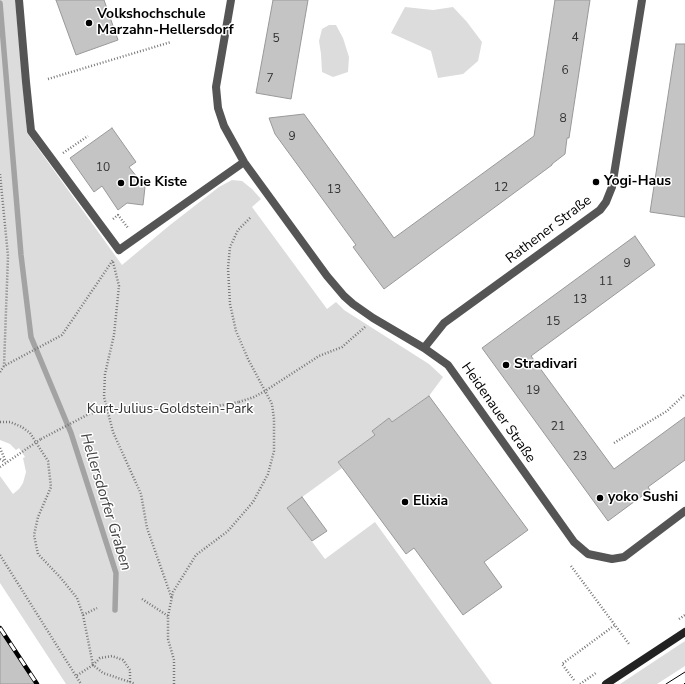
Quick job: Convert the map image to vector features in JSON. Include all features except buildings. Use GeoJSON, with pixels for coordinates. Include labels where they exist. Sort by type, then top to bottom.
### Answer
{"type":"FeatureCollection","features":[{"type":"Feature","properties":{"kind":"main road"},"geometry":{"type":"LineString","coordinates":[[606,684],[685,632]]}},
{"type":"Feature","properties":{"kind":"street"},"geometry":{"type":"LineString","coordinates":[[19,0],[31,131],[119,250],[244,162]]}},
{"type":"Feature","properties":{"kind":"street","name":"Heidenauer Straße"},"geometry":{"type":"LineString","coordinates":[[231,0],[216,87],[218,108],[224,126],[244,162],[327,276],[353,304],[373,318],[424,348],[448,365],[574,542],[588,554],[612,559],[624,557],[685,511]]}},
{"type":"Feature","properties":{"kind":"street","name":"Rathener Straße"},"geometry":{"type":"LineString","coordinates":[[424,348],[444,323],[600,210],[606,202],[612,187],[642,0]]}},
{"type":"Feature","properties":{"kind":"path"},"geometry":{"type":"LineString","coordinates":[[48,79],[170,42]]}},
{"type":"Feature","properties":{"kind":"path"},"geometry":{"type":"LineString","coordinates":[[66,158],[63,153],[88,136]]}},
{"type":"Feature","properties":{"kind":"path"},"geometry":{"type":"LineString","coordinates":[[0,174],[8,256],[4,366]]}},
{"type":"Feature","properties":{"kind":"path"},"geometry":{"type":"LineString","coordinates":[[109,215],[112,219],[118,215],[136,238]]}},
{"type":"Feature","properties":{"kind":"path"},"geometry":{"type":"LineString","coordinates":[[174,684],[174,660],[168,639],[168,616],[173,592],[196,555],[228,531],[253,502],[268,474],[274,451],[274,419],[272,404],[248,359],[236,331],[230,304],[228,268],[230,247],[238,230],[251,217]]}},
{"type":"Feature","properties":{"kind":"path"},"geometry":{"type":"LineString","coordinates":[[0,372],[4,366],[10,362],[55,340],[62,335],[119,250]]}},
{"type":"Feature","properties":{"kind":"path"},"geometry":{"type":"LineString","coordinates":[[112,261],[119,286],[114,335],[105,374],[104,397],[114,432],[141,494],[147,528],[172,599]]}},
{"type":"Feature","properties":{"kind":"path"},"geometry":{"type":"LineString","coordinates":[[0,467],[37,441],[89,414],[110,409],[141,407],[173,410],[200,409],[239,402],[254,397],[319,356],[342,347],[373,318]]}},
{"type":"Feature","properties":{"kind":"path"},"geometry":{"type":"LineString","coordinates":[[614,443],[667,411],[685,394]]}},
{"type":"Feature","properties":{"kind":"path"},"geometry":{"type":"LineString","coordinates":[[0,422],[10,422],[22,427],[30,433],[37,441],[48,461],[51,487],[38,517],[34,535],[38,554],[60,577],[77,598],[83,615],[93,665],[103,673],[135,684]]}},
{"type":"Feature","properties":{"kind":"path"},"geometry":{"type":"LineString","coordinates":[[0,448],[6,462]]}},
{"type":"Feature","properties":{"kind":"path"},"geometry":{"type":"LineString","coordinates":[[0,459],[6,462]]}},
{"type":"Feature","properties":{"kind":"path"},"geometry":{"type":"LineString","coordinates":[[0,555],[81,684]]}},
{"type":"Feature","properties":{"kind":"path"},"geometry":{"type":"LineString","coordinates":[[571,566],[628,644]]}},
{"type":"Feature","properties":{"kind":"path"},"geometry":{"type":"LineString","coordinates":[[142,599],[168,616]]}},
{"type":"Feature","properties":{"kind":"path"},"geometry":{"type":"LineString","coordinates":[[83,615],[97,608]]}},
{"type":"Feature","properties":{"kind":"path"},"geometry":{"type":"LineString","coordinates":[[574,680],[562,664],[615,625]]}},
{"type":"Feature","properties":{"kind":"path"},"geometry":{"type":"LineString","coordinates":[[76,676],[93,665],[100,658],[112,656],[123,660],[130,670],[130,682]]}},
{"type":"Feature","properties":{"kind":"green space","name":"Kurt-Julius-Goldstein-Park"},"geometry":{"type":"Polygon","coordinates":[[[0,0],[15,0],[27,133],[122,265],[219,187],[232,180],[242,181],[261,199],[252,207],[327,309],[336,302],[344,310],[429,364],[443,377],[429,396],[392,422],[389,418],[372,431],[375,435],[338,462],[342,468],[287,508],[325,559],[375,522],[492,684],[66,684],[0,583],[0,476],[13,494],[23,483],[26,472],[23,458],[25,457],[19,448],[16,450],[10,444],[0,440],[0,0]]]}},
{"type":"Feature","properties":{"kind":"green space"},"geometry":{"type":"Polygon","coordinates":[[[405,7],[433,10],[453,7],[467,22],[482,42],[478,61],[463,74],[438,78],[431,51],[391,33],[405,7]]]}},
{"type":"Feature","properties":{"kind":"green space"},"geometry":{"type":"Polygon","coordinates":[[[329,25],[336,25],[343,38],[349,57],[348,72],[333,77],[322,72],[319,41],[322,29],[329,25]]]}},
{"type":"Feature","properties":{"kind":"green space"},"geometry":{"type":"Polygon","coordinates":[[[685,641],[685,666],[657,684],[620,684],[685,641]]]}},
{"type":"Feature","properties":{"kind":"waterway","name":"Hellersdorfer Graben"},"geometry":{"type":"LineString","coordinates":[[0,3],[21,255],[31,337],[71,433],[116,573],[115,610]]}},
{"type":"Feature","properties":{"kind":"tram line"},"geometry":{"type":"LineString","coordinates":[[666,684],[685,672]]}},
{"type":"Feature","properties":{"kind":"railway"},"geometry":{"type":"LineString","coordinates":[[0,628],[37,684]]}},
{"type":"Feature","properties":{"kind":"place","name":"Volkshochschule Marzahn-Hellersdorf"},"geometry":{"type":"Point","coordinates":[89,23]}},
{"type":"Feature","properties":{"kind":"place","name":"Yogi-Haus"},"geometry":{"type":"Point","coordinates":[596,182]}},
{"type":"Feature","properties":{"kind":"place","name":"Die Kiste"},"geometry":{"type":"Point","coordinates":[121,183]}},
{"type":"Feature","properties":{"kind":"place","name":"Stradivari"},"geometry":{"type":"Point","coordinates":[506,365]}},
{"type":"Feature","properties":{"kind":"place","name":"yoko Sushi"},"geometry":{"type":"Point","coordinates":[600,498]}},
{"type":"Feature","properties":{"kind":"place","name":"Elixia"},"geometry":{"type":"Point","coordinates":[405,502]}}]}
